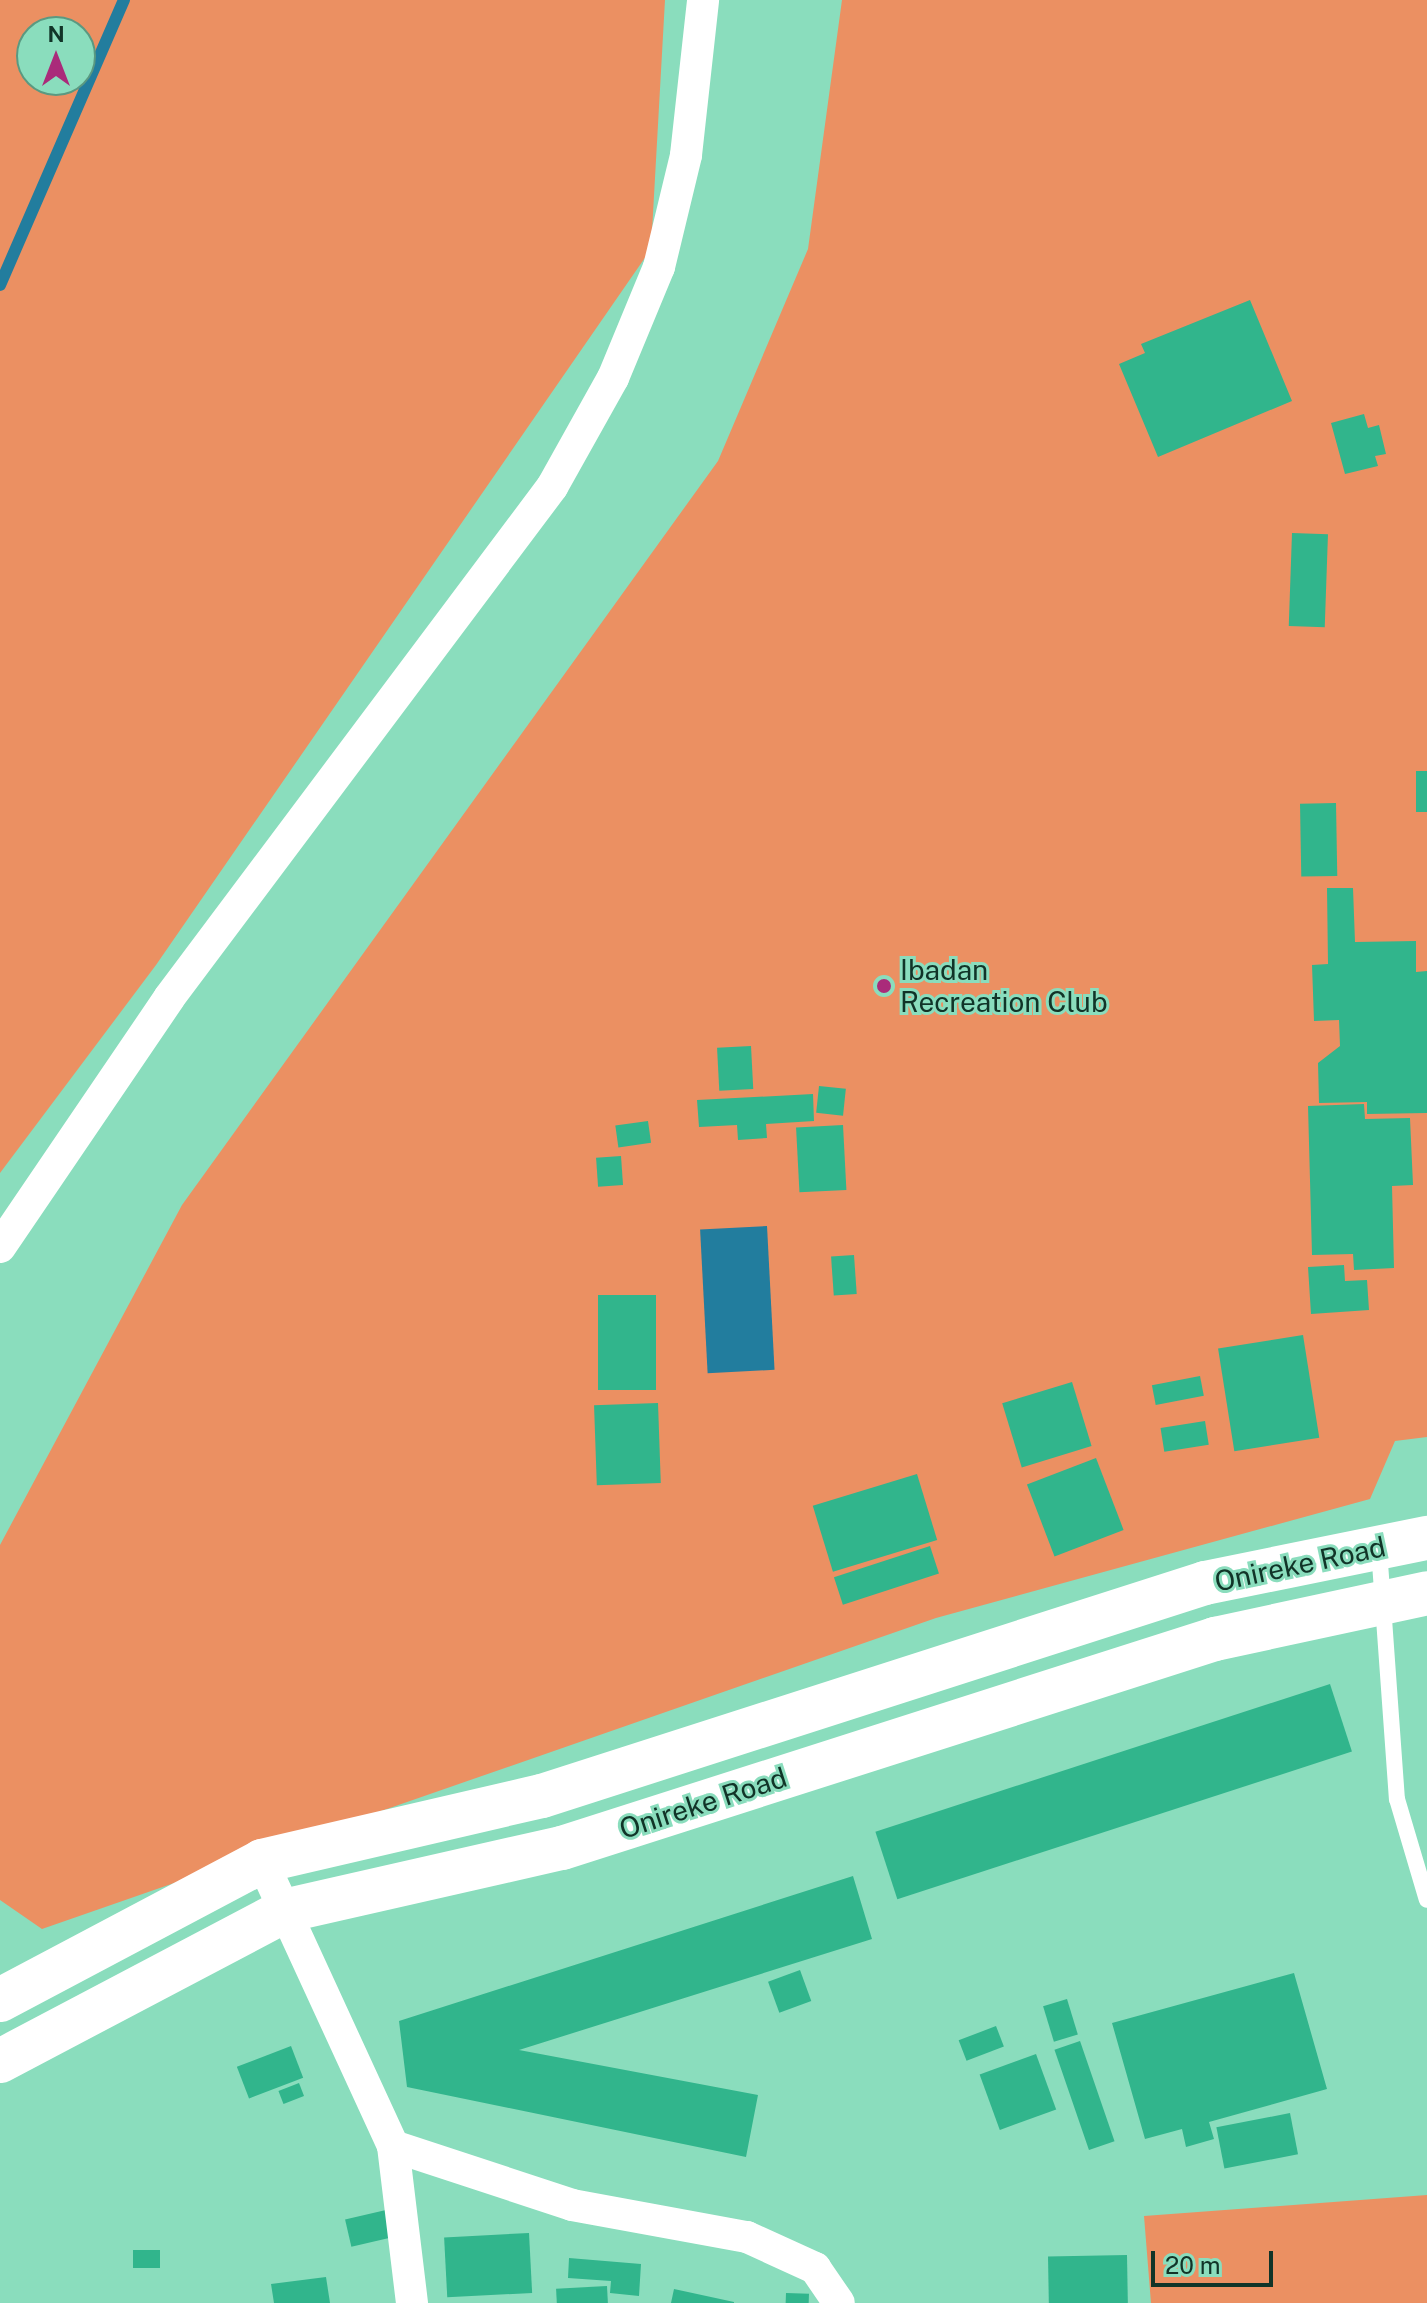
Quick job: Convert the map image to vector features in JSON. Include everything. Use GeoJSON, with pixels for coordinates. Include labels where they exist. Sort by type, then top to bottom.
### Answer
{"type":"FeatureCollection","features":[{"type":"Feature","properties":{"kind":"main road","name":"Onireke Road"},"geometry":{"type":"LineString","coordinates":[[6,1994],[262,1861],[542,1796],[1205,1583],[1427,1538]]}},
{"type":"Feature","properties":{"kind":"main road","name":"Onireke Road"},"geometry":{"type":"LineString","coordinates":[[0,2061],[284,1911],[562,1848],[1215,1639],[1427,1593]]}},
{"type":"Feature","properties":{"kind":"street"},"geometry":{"type":"LineString","coordinates":[[0,1247],[169,998],[552,487],[613,378],[659,267],[686,155],[703,0]]}},
{"type":"Feature","properties":{"kind":"street"},"geometry":{"type":"LineString","coordinates":[[262,1861],[393,2146],[412,2303]]}},
{"type":"Feature","properties":{"kind":"street"},"geometry":{"type":"LineString","coordinates":[[393,2146],[572,2205],[747,2237],[815,2268],[839,2303]]}},
{"type":"Feature","properties":{"kind":"lane"},"geometry":{"type":"LineString","coordinates":[[1379,1547],[1397,1799],[1427,1900]]}},
{"type":"Feature","properties":{"kind":"shaded area"},"geometry":{"type":"Polygon","coordinates":[[[0,0],[665,0],[651,249],[156,965],[0,1173],[0,0]]]}},
{"type":"Feature","properties":{"kind":"shaded area","name":"Ibadan Recreation Club"},"geometry":{"type":"Polygon","coordinates":[[[842,0],[1427,0],[1427,1437],[1395,1441],[1370,1499],[936,1618],[42,1929],[0,1900],[0,1545],[182,1205],[718,461],[808,249],[842,0]]]}},
{"type":"Feature","properties":{"kind":"shaded area"},"geometry":{"type":"Polygon","coordinates":[[[1427,2195],[1427,2303],[1151,2303],[1144,2216],[1427,2195]]]}},
{"type":"Feature","properties":{"kind":"water"},"geometry":{"type":"Polygon","coordinates":[[[767,1226],[775,1370],[708,1373],[700,1230],[767,1226]]]}},
{"type":"Feature","properties":{"kind":"building"},"geometry":{"type":"Polygon","coordinates":[[[1250,300],[1292,401],[1158,457],[1119,364],[1145,353],[1141,344],[1250,300]]]}},
{"type":"Feature","properties":{"kind":"building"},"geometry":{"type":"Polygon","coordinates":[[[1364,414],[1368,428],[1379,425],[1386,454],[1375,456],[1378,466],[1345,474],[1331,423],[1364,414]]]}},
{"type":"Feature","properties":{"kind":"building"},"geometry":{"type":"Polygon","coordinates":[[[1292,533],[1328,534],[1325,627],[1289,626],[1292,533]]]}},
{"type":"Feature","properties":{"kind":"building"},"geometry":{"type":"Polygon","coordinates":[[[1416,771],[1427,771],[1427,812],[1416,812],[1416,771]]]}},
{"type":"Feature","properties":{"kind":"building"},"geometry":{"type":"Polygon","coordinates":[[[1336,803],[1337,876],[1301,877],[1300,804],[1336,803]]]}},
{"type":"Feature","properties":{"kind":"building"},"geometry":{"type":"Polygon","coordinates":[[[1327,888],[1353,888],[1355,942],[1416,941],[1416,972],[1427,971],[1427,1113],[1367,1114],[1367,1102],[1319,1103],[1318,1063],[1340,1046],[1339,1020],[1314,1021],[1312,965],[1328,964],[1327,888]]]}},
{"type":"Feature","properties":{"kind":"building"},"geometry":{"type":"Polygon","coordinates":[[[751,1046],[753,1089],[719,1091],[717,1048],[751,1046]]]}},
{"type":"Feature","properties":{"kind":"building"},"geometry":{"type":"Polygon","coordinates":[[[819,1086],[846,1089],[843,1116],[816,1113],[819,1086]]]}},
{"type":"Feature","properties":{"kind":"building"},"geometry":{"type":"Polygon","coordinates":[[[813,1094],[814,1121],[766,1124],[767,1138],[738,1140],[737,1125],[699,1127],[697,1100],[813,1094]]]}},
{"type":"Feature","properties":{"kind":"building"},"geometry":{"type":"Polygon","coordinates":[[[1364,1104],[1365,1119],[1410,1118],[1413,1185],[1392,1186],[1394,1268],[1354,1270],[1353,1254],[1312,1255],[1308,1106],[1364,1104]]]}},
{"type":"Feature","properties":{"kind":"building"},"geometry":{"type":"Polygon","coordinates":[[[648,1121],[651,1143],[618,1147],[615,1126],[648,1121]]]}},
{"type":"Feature","properties":{"kind":"building"},"geometry":{"type":"Polygon","coordinates":[[[843,1125],[846,1190],[799,1192],[796,1127],[843,1125]]]}},
{"type":"Feature","properties":{"kind":"building"},"geometry":{"type":"Polygon","coordinates":[[[621,1156],[623,1185],[598,1187],[596,1158],[621,1156]]]}},
{"type":"Feature","properties":{"kind":"building"},"geometry":{"type":"Polygon","coordinates":[[[854,1255],[857,1294],[834,1296],[831,1257],[854,1255]]]}},
{"type":"Feature","properties":{"kind":"building"},"geometry":{"type":"Polygon","coordinates":[[[1344,1265],[1345,1281],[1367,1280],[1369,1310],[1311,1314],[1308,1267],[1344,1265]]]}},
{"type":"Feature","properties":{"kind":"building"},"geometry":{"type":"Polygon","coordinates":[[[598,1295],[656,1295],[656,1390],[598,1390],[598,1295]]]}},
{"type":"Feature","properties":{"kind":"building"},"geometry":{"type":"Polygon","coordinates":[[[1303,1335],[1319,1438],[1234,1451],[1218,1348],[1303,1335]]]}},
{"type":"Feature","properties":{"kind":"building"},"geometry":{"type":"Polygon","coordinates":[[[1200,1376],[1204,1396],[1156,1405],[1152,1385],[1200,1376]]]}},
{"type":"Feature","properties":{"kind":"building"},"geometry":{"type":"Polygon","coordinates":[[[1072,1382],[1092,1446],[1022,1467],[1002,1403],[1072,1382]]]}},
{"type":"Feature","properties":{"kind":"building"},"geometry":{"type":"Polygon","coordinates":[[[658,1403],[661,1483],[597,1485],[594,1405],[658,1403]]]}},
{"type":"Feature","properties":{"kind":"building"},"geometry":{"type":"Polygon","coordinates":[[[1205,1421],[1209,1445],[1164,1452],[1161,1428],[1205,1421]]]}},
{"type":"Feature","properties":{"kind":"building"},"geometry":{"type":"Polygon","coordinates":[[[1096,1458],[1124,1530],[1055,1556],[1027,1485],[1096,1458]]]}},
{"type":"Feature","properties":{"kind":"building"},"geometry":{"type":"Polygon","coordinates":[[[917,1474],[937,1540],[833,1572],[813,1506],[917,1474]]]}},
{"type":"Feature","properties":{"kind":"building"},"geometry":{"type":"Polygon","coordinates":[[[930,1546],[939,1574],[843,1605],[834,1577],[930,1546]]]}},
{"type":"Feature","properties":{"kind":"building"},"geometry":{"type":"Polygon","coordinates":[[[1330,1684],[1352,1752],[897,1899],[875,1832],[1330,1684]]]}},
{"type":"Feature","properties":{"kind":"building"},"geometry":{"type":"Polygon","coordinates":[[[853,1876],[872,1939],[519,2050],[758,2095],[746,2157],[407,2087],[399,2021],[853,1876]]]}},
{"type":"Feature","properties":{"kind":"building"},"geometry":{"type":"Polygon","coordinates":[[[800,1970],[811,2001],[779,2013],[768,1982],[800,1970]]]}},
{"type":"Feature","properties":{"kind":"building"},"geometry":{"type":"Polygon","coordinates":[[[1294,1973],[1327,2089],[1209,2122],[1214,2139],[1186,2147],[1182,2129],[1145,2139],[1112,2023],[1294,1973]]]}},
{"type":"Feature","properties":{"kind":"building"},"geometry":{"type":"Polygon","coordinates":[[[1067,1999],[1078,2034],[1054,2042],[1043,2006],[1067,1999]]]}},
{"type":"Feature","properties":{"kind":"building"},"geometry":{"type":"Polygon","coordinates":[[[996,2026],[1004,2047],[967,2061],[959,2040],[996,2026]]]}},
{"type":"Feature","properties":{"kind":"building"},"geometry":{"type":"Polygon","coordinates":[[[1080,2041],[1115,2141],[1089,2150],[1054,2050],[1080,2041]]]}},
{"type":"Feature","properties":{"kind":"building"},"geometry":{"type":"Polygon","coordinates":[[[291,2046],[303,2078],[249,2099],[237,2067],[291,2046]]]}},
{"type":"Feature","properties":{"kind":"building"},"geometry":{"type":"Polygon","coordinates":[[[1036,2054],[1056,2109],[1000,2130],[980,2075],[1036,2054]]]}},
{"type":"Feature","properties":{"kind":"building"},"geometry":{"type":"Polygon","coordinates":[[[299,2083],[304,2096],[283,2104],[278,2091],[299,2083]]]}},
{"type":"Feature","properties":{"kind":"building"},"geometry":{"type":"Polygon","coordinates":[[[1290,2113],[1298,2154],[1224,2169],[1216,2127],[1290,2113]]]}},
{"type":"Feature","properties":{"kind":"building"},"geometry":{"type":"Polygon","coordinates":[[[386,2210],[392,2237],[351,2247],[345,2219],[386,2210]]]}},
{"type":"Feature","properties":{"kind":"building"},"geometry":{"type":"Polygon","coordinates":[[[529,2233],[532,2293],[447,2297],[444,2237],[529,2233]]]}},
{"type":"Feature","properties":{"kind":"building"},"geometry":{"type":"Polygon","coordinates":[[[133,2250],[160,2250],[160,2268],[133,2268],[133,2250]]]}},
{"type":"Feature","properties":{"kind":"building"},"geometry":{"type":"Polygon","coordinates":[[[1127,2255],[1128,2303],[1049,2303],[1048,2256],[1127,2255]]]}},
{"type":"Feature","properties":{"kind":"building"},"geometry":{"type":"Polygon","coordinates":[[[569,2258],[641,2264],[639,2296],[610,2293],[611,2281],[568,2278],[569,2258]]]}},
{"type":"Feature","properties":{"kind":"building"},"geometry":{"type":"Polygon","coordinates":[[[326,2277],[330,2303],[274,2303],[271,2284],[326,2277]]]}},
{"type":"Feature","properties":{"kind":"building"},"geometry":{"type":"Polygon","coordinates":[[[607,2286],[608,2303],[557,2303],[556,2289],[607,2286]]]}},
{"type":"Feature","properties":{"kind":"building"},"geometry":{"type":"Polygon","coordinates":[[[674,2289],[734,2302],[734,2303],[671,2303],[674,2289]]]}},
{"type":"Feature","properties":{"kind":"building"},"geometry":{"type":"Polygon","coordinates":[[[786,2293],[809,2294],[809,2303],[786,2303],[786,2293]]]}},
{"type":"Feature","properties":{"kind":"waterway"},"geometry":{"type":"LineString","coordinates":[[0,285],[124,0]]}},
{"type":"Feature","properties":{"kind":"place","name":"Ibadan Recreation Club"},"geometry":{"type":"Point","coordinates":[884,986]}}]}
